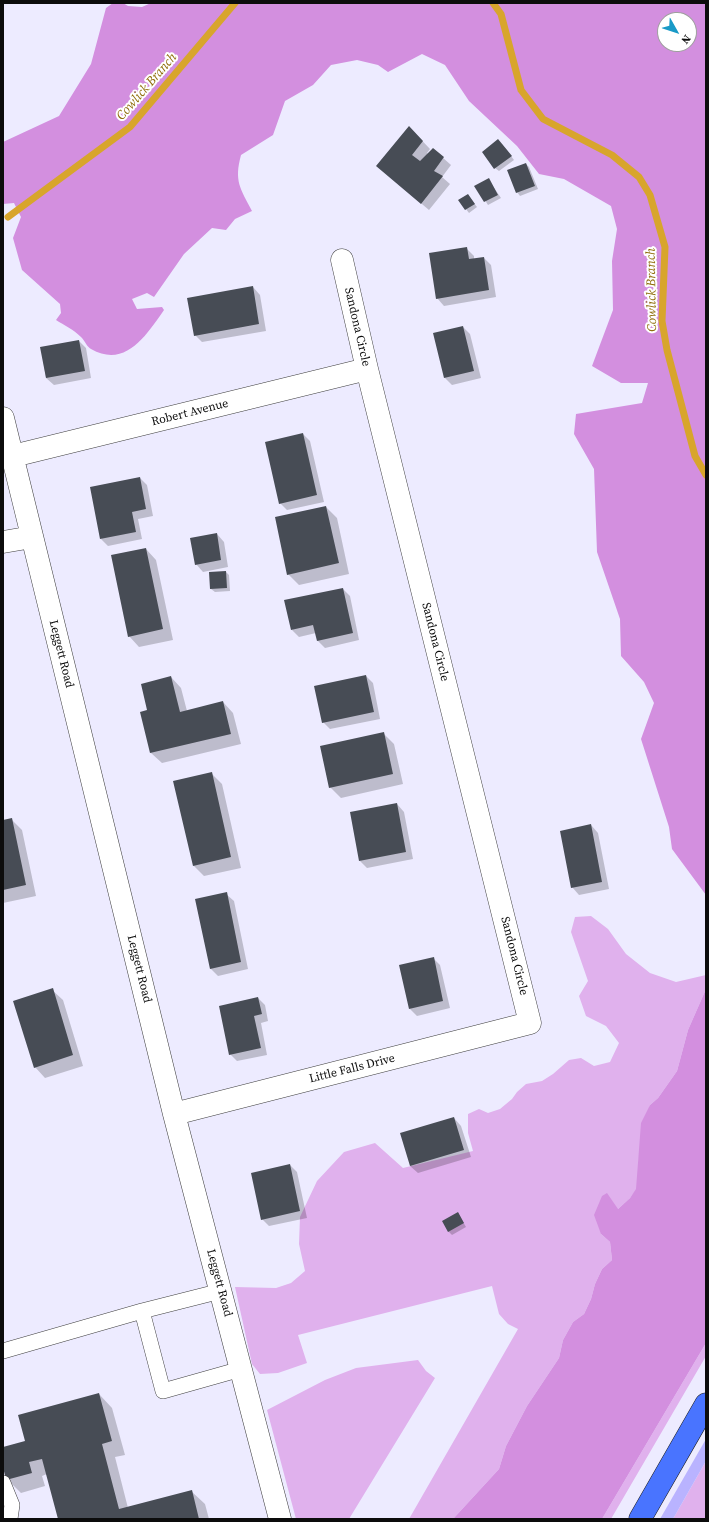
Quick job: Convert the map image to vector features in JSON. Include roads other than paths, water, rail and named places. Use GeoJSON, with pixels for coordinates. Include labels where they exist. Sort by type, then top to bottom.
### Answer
{"type":"FeatureCollection","features":[{"type":"Feature","properties":{"kind":"highway"},"geometry":{"type":"LineString","coordinates":[[640,1519],[706,1404]]}},
{"type":"Feature","properties":{"kind":"street","name":"Sandona Circle"},"geometry":{"type":"LineString","coordinates":[[342,260],[367,370],[530,1023]]}},
{"type":"Feature","properties":{"kind":"street","name":"Robert Avenue"},"geometry":{"type":"LineString","coordinates":[[13,456],[367,370]]}},
{"type":"Feature","properties":{"kind":"street","name":"Leggett Road"},"geometry":{"type":"LineString","coordinates":[[3,418],[174,1114],[280,1519]]}},
{"type":"Feature","properties":{"kind":"street"},"geometry":{"type":"LineString","coordinates":[[3,542],[32,537]]}},
{"type":"Feature","properties":{"kind":"street","name":"Little Falls Drive"},"geometry":{"type":"LineString","coordinates":[[174,1114],[530,1023]]}},
{"type":"Feature","properties":{"kind":"lane"},"geometry":{"type":"LineString","coordinates":[[3,1351],[142,1311],[221,1291]]}},
{"type":"Feature","properties":{"kind":"lane"},"geometry":{"type":"LineString","coordinates":[[142,1311],[163,1391],[241,1369]]}},
{"type":"Feature","properties":{"kind":"lane"},"geometry":{"type":"LineString","coordinates":[[3,1482],[12,1505],[10,1519]]}},
{"type":"Feature","properties":{"kind":"waterway","name":"Cowlick Branch"},"geometry":{"type":"LineString","coordinates":[[8,217],[130,127],[235,3]]}},
{"type":"Feature","properties":{"kind":"waterway","name":"Cowlick Branch"},"geometry":{"type":"LineString","coordinates":[[493,3],[501,14],[521,90],[543,119],[612,155],[639,177],[650,195],[665,247],[662,321],[667,350],[695,456],[706,475]]}}]}
